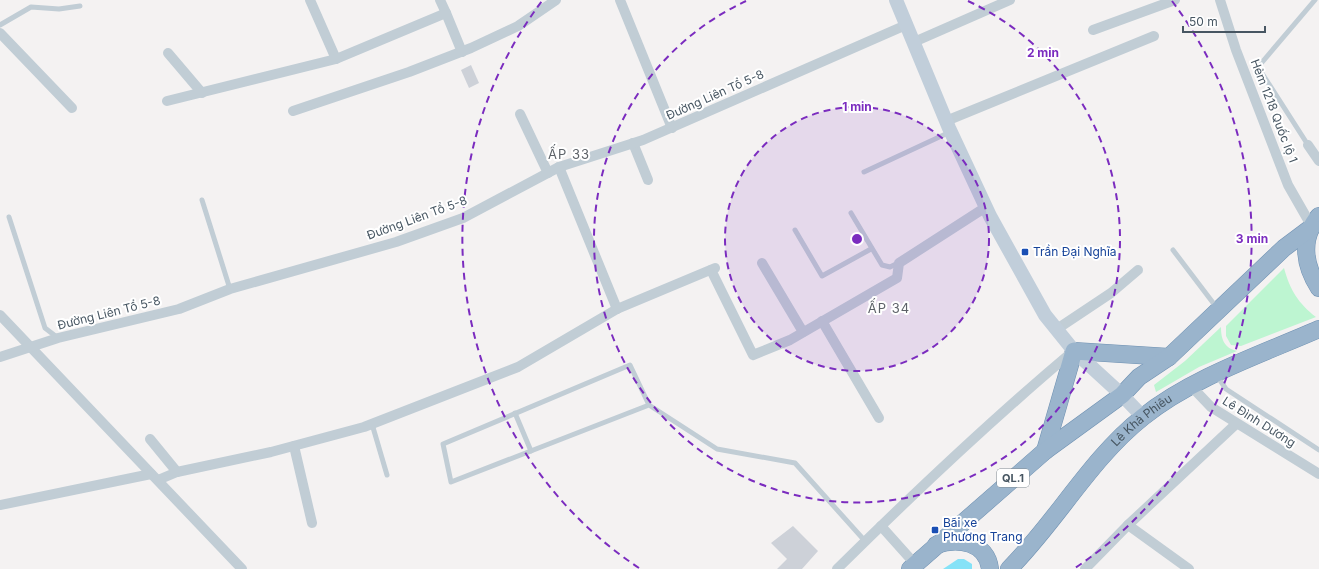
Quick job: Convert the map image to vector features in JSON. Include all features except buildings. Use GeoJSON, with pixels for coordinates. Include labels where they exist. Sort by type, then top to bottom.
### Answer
{"type":"FeatureCollection","features":[{"type":"Feature","properties":{"kind":"highway"},"geometry":{"type":"LineString","coordinates":[[1312,228],[1306,259],[1311,275],[1319,288]]}},
{"type":"Feature","properties":{"kind":"highway","name":"QL.1"},"geometry":{"type":"LineString","coordinates":[[912,566],[1045,451],[1122,395],[1139,377],[1169,357],[1220,311],[1284,248],[1312,228]]}},
{"type":"Feature","properties":{"kind":"highway","name":"QL.1"},"geometry":{"type":"LineString","coordinates":[[1122,395],[1148,384],[1189,353],[1312,228]]}},
{"type":"Feature","properties":{"kind":"highway","name":"Lê Khả Phiêu"},"geometry":{"type":"LineString","coordinates":[[1009,569],[1105,454],[1143,417],[1190,386],[1319,329]]}},
{"type":"Feature","properties":{"kind":"highway"},"geometry":{"type":"LineString","coordinates":[[1045,451],[1074,351],[1169,357]]}},
{"type":"Feature","properties":{"kind":"highway"},"geometry":{"type":"LineString","coordinates":[[936,545],[947,541],[958,541],[975,545],[987,557],[990,569]]}},
{"type":"Feature","properties":{"kind":"main road"},"geometry":{"type":"LineString","coordinates":[[896,0],[949,126],[986,207],[1045,315],[1074,351],[1122,395],[1143,417]]}},
{"type":"Feature","properties":{"kind":"street"},"geometry":{"type":"LineString","coordinates":[[310,0],[336,59]]}},
{"type":"Feature","properties":{"kind":"street"},"geometry":{"type":"LineString","coordinates":[[440,0],[462,52]]}},
{"type":"Feature","properties":{"kind":"street"},"geometry":{"type":"LineString","coordinates":[[293,111],[462,52],[518,26],[545,3],[556,0]]}},
{"type":"Feature","properties":{"kind":"street"},"geometry":{"type":"LineString","coordinates":[[620,0],[672,128]]}},
{"type":"Feature","properties":{"kind":"street"},"geometry":{"type":"LineString","coordinates":[[914,42],[1010,0]]}},
{"type":"Feature","properties":{"kind":"street"},"geometry":{"type":"LineString","coordinates":[[1093,30],[1175,0]]}},
{"type":"Feature","properties":{"kind":"street","name":"Hẻm 1218 Quốc lộ 1"},"geometry":{"type":"LineString","coordinates":[[1220,0],[1236,50],[1288,185],[1312,228]]}},
{"type":"Feature","properties":{"kind":"street"},"geometry":{"type":"LineString","coordinates":[[167,101],[336,59],[446,14]]}},
{"type":"Feature","properties":{"kind":"street","name":"Đường Liên Tổ 5-8"},"geometry":{"type":"LineString","coordinates":[[0,357],[58,338],[178,309],[230,289],[396,242],[463,218],[559,167],[633,143],[672,128],[906,24]]}},
{"type":"Feature","properties":{"kind":"street"},"geometry":{"type":"LineString","coordinates":[[0,33],[72,108]]}},
{"type":"Feature","properties":{"kind":"street"},"geometry":{"type":"LineString","coordinates":[[949,126],[1154,36]]}},
{"type":"Feature","properties":{"kind":"street"},"geometry":{"type":"LineString","coordinates":[[168,53],[202,93]]}},
{"type":"Feature","properties":{"kind":"street"},"geometry":{"type":"LineString","coordinates":[[520,114],[548,173]]}},
{"type":"Feature","properties":{"kind":"street"},"geometry":{"type":"LineString","coordinates":[[633,143],[648,180]]}},
{"type":"Feature","properties":{"kind":"street"},"geometry":{"type":"LineString","coordinates":[[1308,145],[1319,161]]}},
{"type":"Feature","properties":{"kind":"street"},"geometry":{"type":"LineString","coordinates":[[559,167],[617,309]]}},
{"type":"Feature","properties":{"kind":"street"},"geometry":{"type":"LineString","coordinates":[[0,505],[155,477],[294,446],[372,424],[518,367],[617,309],[713,269],[753,355],[803,332],[897,278],[899,263],[986,207]]}},
{"type":"Feature","properties":{"kind":"street"},"geometry":{"type":"LineString","coordinates":[[762,263],[803,332]]}},
{"type":"Feature","properties":{"kind":"street"},"geometry":{"type":"LineString","coordinates":[[1057,329],[1111,293],[1138,270]]}},
{"type":"Feature","properties":{"kind":"street"},"geometry":{"type":"LineString","coordinates":[[0,315],[242,569]]}},
{"type":"Feature","properties":{"kind":"street"},"geometry":{"type":"LineString","coordinates":[[822,321],[879,418]]}},
{"type":"Feature","properties":{"kind":"street"},"geometry":{"type":"LineString","coordinates":[[837,569],[1000,414],[1074,351]]}},
{"type":"Feature","properties":{"kind":"street","name":"Lê Đình Dương"},"geometry":{"type":"LineString","coordinates":[[1190,386],[1211,407],[1236,424],[1319,474]]}},
{"type":"Feature","properties":{"kind":"street"},"geometry":{"type":"LineString","coordinates":[[1085,569],[1128,524],[1236,424]]}},
{"type":"Feature","properties":{"kind":"street"},"geometry":{"type":"LineString","coordinates":[[150,439],[177,472]]}},
{"type":"Feature","properties":{"kind":"street"},"geometry":{"type":"LineString","coordinates":[[294,446],[312,523]]}},
{"type":"Feature","properties":{"kind":"street"},"geometry":{"type":"LineString","coordinates":[[1128,524],[1189,569]]}},
{"type":"Feature","properties":{"kind":"street"},"geometry":{"type":"LineString","coordinates":[[881,526],[912,566]]}},
{"type":"Feature","properties":{"kind":"lane"},"geometry":{"type":"LineString","coordinates":[[1308,145],[1258,67],[1316,0]]}},
{"type":"Feature","properties":{"kind":"lane"},"geometry":{"type":"LineString","coordinates":[[0,25],[31,8],[59,9],[80,6]]}},
{"type":"Feature","properties":{"kind":"lane"},"geometry":{"type":"LineString","coordinates":[[864,172],[949,126]]}},
{"type":"Feature","properties":{"kind":"lane"},"geometry":{"type":"LineString","coordinates":[[202,200],[230,289]]}},
{"type":"Feature","properties":{"kind":"lane"},"geometry":{"type":"LineString","coordinates":[[851,213],[871,249],[884,266],[890,267],[899,263]]}},
{"type":"Feature","properties":{"kind":"lane"},"geometry":{"type":"LineString","coordinates":[[9,217],[45,328],[58,338]]}},
{"type":"Feature","properties":{"kind":"lane"},"geometry":{"type":"LineString","coordinates":[[795,230],[822,276],[871,249]]}},
{"type":"Feature","properties":{"kind":"lane"},"geometry":{"type":"LineString","coordinates":[[1173,250],[1220,311]]}},
{"type":"Feature","properties":{"kind":"lane"},"geometry":{"type":"LineString","coordinates":[[649,405],[451,482],[443,444],[630,365],[649,405],[716,449],[795,463],[865,541]]}},
{"type":"Feature","properties":{"kind":"lane"},"geometry":{"type":"LineString","coordinates":[[1216,374],[1226,389],[1319,450]]}},
{"type":"Feature","properties":{"kind":"lane"},"geometry":{"type":"LineString","coordinates":[[515,414],[531,451]]}},
{"type":"Feature","properties":{"kind":"lane"},"geometry":{"type":"LineString","coordinates":[[372,424],[386,475]]}},
{"type":"Feature","properties":{"kind":"green space"},"geometry":{"type":"Polygon","coordinates":[[[1284,268],[1289,283],[1296,296],[1304,307],[1316,317],[1241,346],[1231,345],[1226,336],[1226,326],[1284,268]]]}},
{"type":"Feature","properties":{"kind":"green space"},"geometry":{"type":"Polygon","coordinates":[[[1221,327],[1223,339],[1226,345],[1237,351],[1199,367],[1156,392],[1154,385],[1185,361],[1221,327]]]}},
{"type":"Feature","properties":{"kind":"water"},"geometry":{"type":"Polygon","coordinates":[[[958,559],[964,559],[972,564],[972,569],[943,569],[958,559]]]}},
{"type":"Feature","properties":{"kind":"place","name":"Trần Đại Nghĩa"},"geometry":{"type":"Point","coordinates":[1025,252]}},
{"type":"Feature","properties":{"kind":"place","name":"Bãi xe Phương Trang"},"geometry":{"type":"Point","coordinates":[935,530]}},
{"type":"Feature","properties":{"kind":"district","name":"ẤP 33"},"geometry":{"type":"Point","coordinates":[569,154]}},
{"type":"Feature","properties":{"kind":"district","name":"ẤP 34"},"geometry":{"type":"Point","coordinates":[889,308]}}]}
